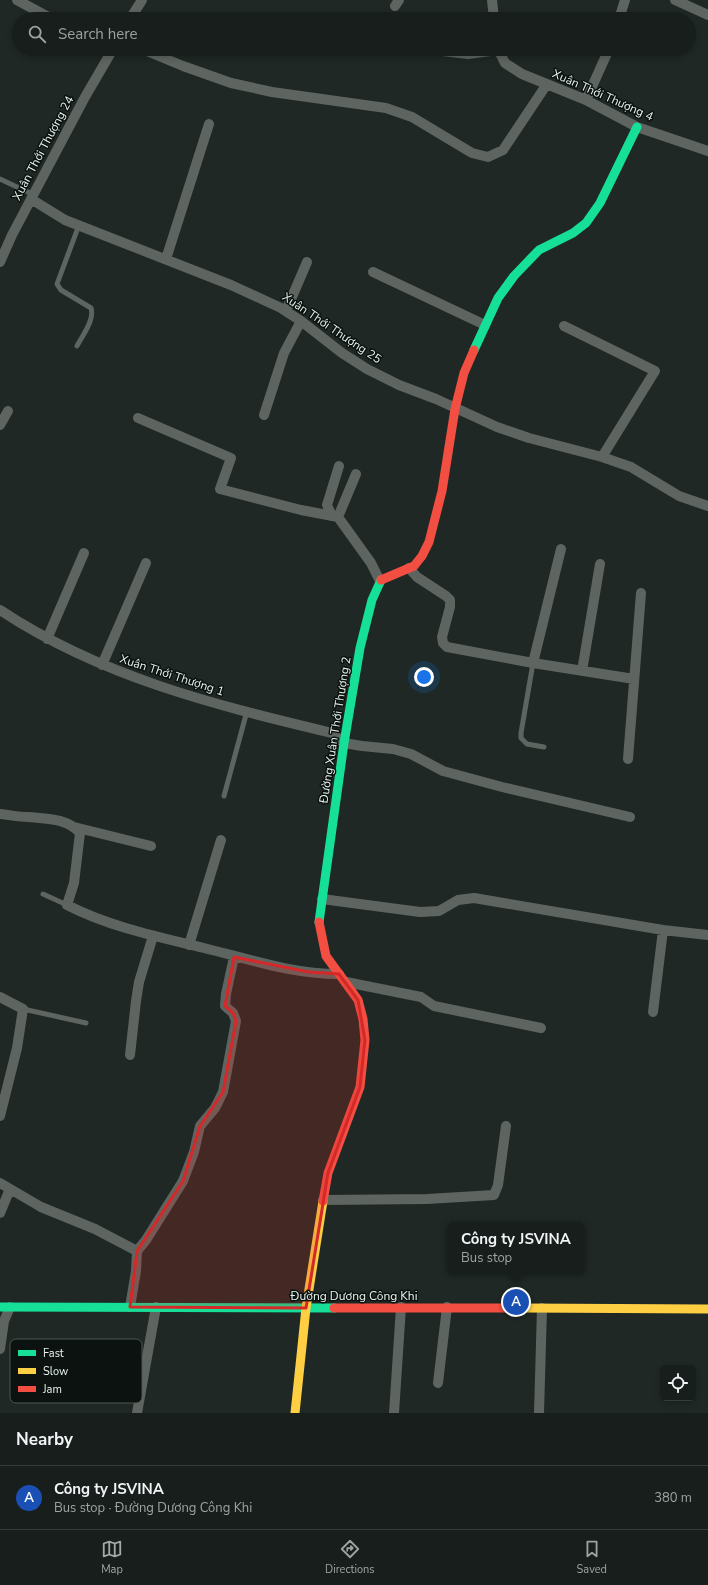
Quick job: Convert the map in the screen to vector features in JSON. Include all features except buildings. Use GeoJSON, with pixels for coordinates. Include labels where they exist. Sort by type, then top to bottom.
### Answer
{"type":"FeatureCollection","features":[{"type":"Feature","properties":{"kind":"street"},"geometry":{"type":"LineString","coordinates":[[17,0],[39,12]]}},
{"type":"Feature","properties":{"kind":"street"},"geometry":{"type":"LineString","coordinates":[[134,12],[142,0]]}},
{"type":"Feature","properties":{"kind":"street"},"geometry":{"type":"LineString","coordinates":[[492,0],[493,12]]}},
{"type":"Feature","properties":{"kind":"street"},"geometry":{"type":"LineString","coordinates":[[621,12],[625,0]]}},
{"type":"Feature","properties":{"kind":"street"},"geometry":{"type":"LineString","coordinates":[[675,0],[708,15]]}},
{"type":"Feature","properties":{"kind":"street","name":"Xuân Thới Thượng 24"},"geometry":{"type":"LineString","coordinates":[[0,262],[12,235],[108,56]]}},
{"type":"Feature","properties":{"kind":"street"},"geometry":{"type":"LineString","coordinates":[[159,56],[231,83],[272,92],[386,108],[412,117],[472,153],[488,157],[503,150],[547,84]]}},
{"type":"Feature","properties":{"kind":"street","name":"Xuân Thới Thượng 4"},"geometry":{"type":"LineString","coordinates":[[502,56],[505,63],[522,74],[586,100],[637,126],[708,151]]}},
{"type":"Feature","properties":{"kind":"street"},"geometry":{"type":"LineString","coordinates":[[586,100],[606,56]]}},
{"type":"Feature","properties":{"kind":"street"},"geometry":{"type":"LineString","coordinates":[[166,259],[209,124]]}},
{"type":"Feature","properties":{"kind":"street"},"geometry":{"type":"LineString","coordinates":[[339,466],[327,505],[371,563],[380,581],[414,566],[422,556],[431,536],[442,491],[455,408],[464,373],[498,298],[514,276],[539,250],[573,233],[586,223],[600,203],[637,126]]}},
{"type":"Feature","properties":{"kind":"street","name":"Xuân Thới Thượng 25"},"geometry":{"type":"LineString","coordinates":[[32,197],[64,220],[231,285],[286,311],[301,320],[342,353],[367,369],[399,385],[436,399],[497,427],[529,438],[602,457],[632,467],[679,496],[708,506]]}},
{"type":"Feature","properties":{"kind":"street"},"geometry":{"type":"LineString","coordinates":[[286,311],[307,262]]}},
{"type":"Feature","properties":{"kind":"street"},"geometry":{"type":"LineString","coordinates":[[373,272],[486,325]]}},
{"type":"Feature","properties":{"kind":"street"},"geometry":{"type":"LineString","coordinates":[[264,415],[284,353],[301,320]]}},
{"type":"Feature","properties":{"kind":"street"},"geometry":{"type":"LineString","coordinates":[[564,326],[655,371],[602,457]]}},
{"type":"Feature","properties":{"kind":"street"},"geometry":{"type":"LineString","coordinates":[[0,425],[8,411]]}},
{"type":"Feature","properties":{"kind":"street"},"geometry":{"type":"LineString","coordinates":[[138,418],[231,458],[220,489],[301,510],[335,517]]}},
{"type":"Feature","properties":{"kind":"street"},"geometry":{"type":"LineString","coordinates":[[335,517],[356,474]]}},
{"type":"Feature","properties":{"kind":"street"},"geometry":{"type":"LineString","coordinates":[[533,663],[561,549]]}},
{"type":"Feature","properties":{"kind":"street"},"geometry":{"type":"LineString","coordinates":[[47,639],[84,553]]}},
{"type":"Feature","properties":{"kind":"street"},"geometry":{"type":"LineString","coordinates":[[102,665],[146,563]]}},
{"type":"Feature","properties":{"kind":"street"},"geometry":{"type":"LineString","coordinates":[[582,671],[600,564]]}},
{"type":"Feature","properties":{"kind":"street"},"geometry":{"type":"LineString","coordinates":[[409,568],[417,577],[450,600],[450,607],[442,637],[442,643],[447,646],[533,663],[634,679]]}},
{"type":"Feature","properties":{"kind":"street","name":"Đường Xuân Thới Thượng 2"},"geometry":{"type":"LineString","coordinates":[[295,1413],[306,1308],[328,1174],[360,1087],[363,1067],[365,1040],[363,1019],[358,1000],[326,956],[319,922],[344,743],[360,648],[372,600],[380,581]]}},
{"type":"Feature","properties":{"kind":"street"},"geometry":{"type":"LineString","coordinates":[[628,759],[641,593]]}},
{"type":"Feature","properties":{"kind":"street","name":"Xuân Thới Thượng 1"},"geometry":{"type":"LineString","coordinates":[[0,610],[47,639],[138,680],[247,711],[332,732],[344,743]]}},
{"type":"Feature","properties":{"kind":"street"},"geometry":{"type":"LineString","coordinates":[[344,743],[393,749],[405,752],[443,771],[502,787],[630,817]]}},
{"type":"Feature","properties":{"kind":"street"},"geometry":{"type":"LineString","coordinates":[[0,814],[48,818],[74,827],[151,846]]}},
{"type":"Feature","properties":{"kind":"street"},"geometry":{"type":"LineString","coordinates":[[74,827],[80,833],[74,883],[67,904],[96,918],[153,936],[234,957],[266,965],[309,972],[339,974]]}},
{"type":"Feature","properties":{"kind":"street"},"geometry":{"type":"LineString","coordinates":[[189,945],[221,840]]}},
{"type":"Feature","properties":{"kind":"street"},"geometry":{"type":"LineString","coordinates":[[322,899],[420,912],[438,911],[458,900],[474,898],[663,930],[708,935]]}},
{"type":"Feature","properties":{"kind":"street"},"geometry":{"type":"LineString","coordinates":[[653,1012],[663,930]]}},
{"type":"Feature","properties":{"kind":"street"},"geometry":{"type":"LineString","coordinates":[[130,1055],[137,994],[153,936]]}},
{"type":"Feature","properties":{"kind":"street"},"geometry":{"type":"LineString","coordinates":[[130,1307],[136,1271],[137,1251],[146,1240],[183,1181],[194,1152],[200,1126],[215,1108],[222,1092],[236,1021],[233,1013],[225,1006],[234,957]]}},
{"type":"Feature","properties":{"kind":"street"},"geometry":{"type":"LineString","coordinates":[[346,982],[421,997],[434,1006],[541,1028]]}},
{"type":"Feature","properties":{"kind":"street"},"geometry":{"type":"LineString","coordinates":[[0,997],[23,1009],[17,1048],[0,1116]]}},
{"type":"Feature","properties":{"kind":"street"},"geometry":{"type":"LineString","coordinates":[[323,1200],[427,1199],[492,1196],[496,1192],[506,1126]]}},
{"type":"Feature","properties":{"kind":"street"},"geometry":{"type":"LineString","coordinates":[[0,1183],[41,1207],[95,1229],[137,1251]]}},
{"type":"Feature","properties":{"kind":"street"},"geometry":{"type":"LineString","coordinates":[[0,1213],[10,1189]]}},
{"type":"Feature","properties":{"kind":"street"},"geometry":{"type":"LineString","coordinates":[[0,1349],[5,1307]]}},
{"type":"Feature","properties":{"kind":"street","name":"Đường Dương Công Khi"},"geometry":{"type":"LineString","coordinates":[[5,1307],[278,1309],[401,1307],[708,1309]]}},
{"type":"Feature","properties":{"kind":"street"},"geometry":{"type":"LineString","coordinates":[[142,1381],[156,1307]]}},
{"type":"Feature","properties":{"kind":"street"},"geometry":{"type":"LineString","coordinates":[[394,1413],[401,1307]]}},
{"type":"Feature","properties":{"kind":"street"},"geometry":{"type":"LineString","coordinates":[[438,1383],[447,1308]]}},
{"type":"Feature","properties":{"kind":"street"},"geometry":{"type":"LineString","coordinates":[[539,1413],[542,1308]]}},
{"type":"Feature","properties":{"kind":"street"},"geometry":{"type":"LineString","coordinates":[[136,1413],[138,1403]]}},
{"type":"Feature","properties":{"kind":"lane"},"geometry":{"type":"LineString","coordinates":[[0,179],[32,197]]}},
{"type":"Feature","properties":{"kind":"lane"},"geometry":{"type":"LineString","coordinates":[[77,346],[93,312],[91,308],[61,290],[57,284],[79,225]]}},
{"type":"Feature","properties":{"kind":"lane"},"geometry":{"type":"LineString","coordinates":[[533,663],[521,738],[527,744],[544,747]]}},
{"type":"Feature","properties":{"kind":"lane"},"geometry":{"type":"LineString","coordinates":[[224,796],[247,711]]}},
{"type":"Feature","properties":{"kind":"lane"},"geometry":{"type":"LineString","coordinates":[[43,894],[67,904]]}},
{"type":"Feature","properties":{"kind":"lane"},"geometry":{"type":"LineString","coordinates":[[23,1009],[86,1023]]}},
{"type":"Feature","properties":{"kind":"highlighted area"},"geometry":{"type":"Polygon","coordinates":[[[234,957],[309,972],[339,974],[358,1000],[365,1040],[360,1087],[328,1173],[306,1308],[130,1307],[137,1251],[183,1181],[200,1126],[223,1092],[236,1021],[233,1013],[225,1006],[234,957]]]}},
{"type":"Feature","properties":{"kind":"traffic: fast"},"geometry":{"type":"LineString","coordinates":[[474,350],[498,298],[514,276],[539,250],[573,233],[586,223],[600,203],[637,127]]}},
{"type":"Feature","properties":{"kind":"traffic: fast"},"geometry":{"type":"LineString","coordinates":[[319,922],[344,743],[360,648],[372,600],[381,580]]}},
{"type":"Feature","properties":{"kind":"traffic: fast"},"geometry":{"type":"LineString","coordinates":[[0,1307],[334,1308]]}},
{"type":"Feature","properties":{"kind":"traffic: slow"},"geometry":{"type":"LineString","coordinates":[[295,1413],[306,1308],[323,1201]]}},
{"type":"Feature","properties":{"kind":"traffic: slow"},"geometry":{"type":"LineString","coordinates":[[524,1308],[708,1309]]}},
{"type":"Feature","properties":{"kind":"traffic: jam"},"geometry":{"type":"LineString","coordinates":[[381,580],[414,566],[422,556],[429,542],[442,491],[455,409],[464,373],[474,350]]}},
{"type":"Feature","properties":{"kind":"traffic: jam"},"geometry":{"type":"LineString","coordinates":[[319,922],[326,956],[358,1000],[363,1019],[365,1040],[360,1087],[328,1173],[323,1201]]}},
{"type":"Feature","properties":{"kind":"traffic: jam"},"geometry":{"type":"LineString","coordinates":[[334,1308],[524,1308]]}},
{"type":"Feature","properties":{"kind":"place","name":"Công ty JSVINA"},"geometry":{"type":"Point","coordinates":[516,1302]}}]}
